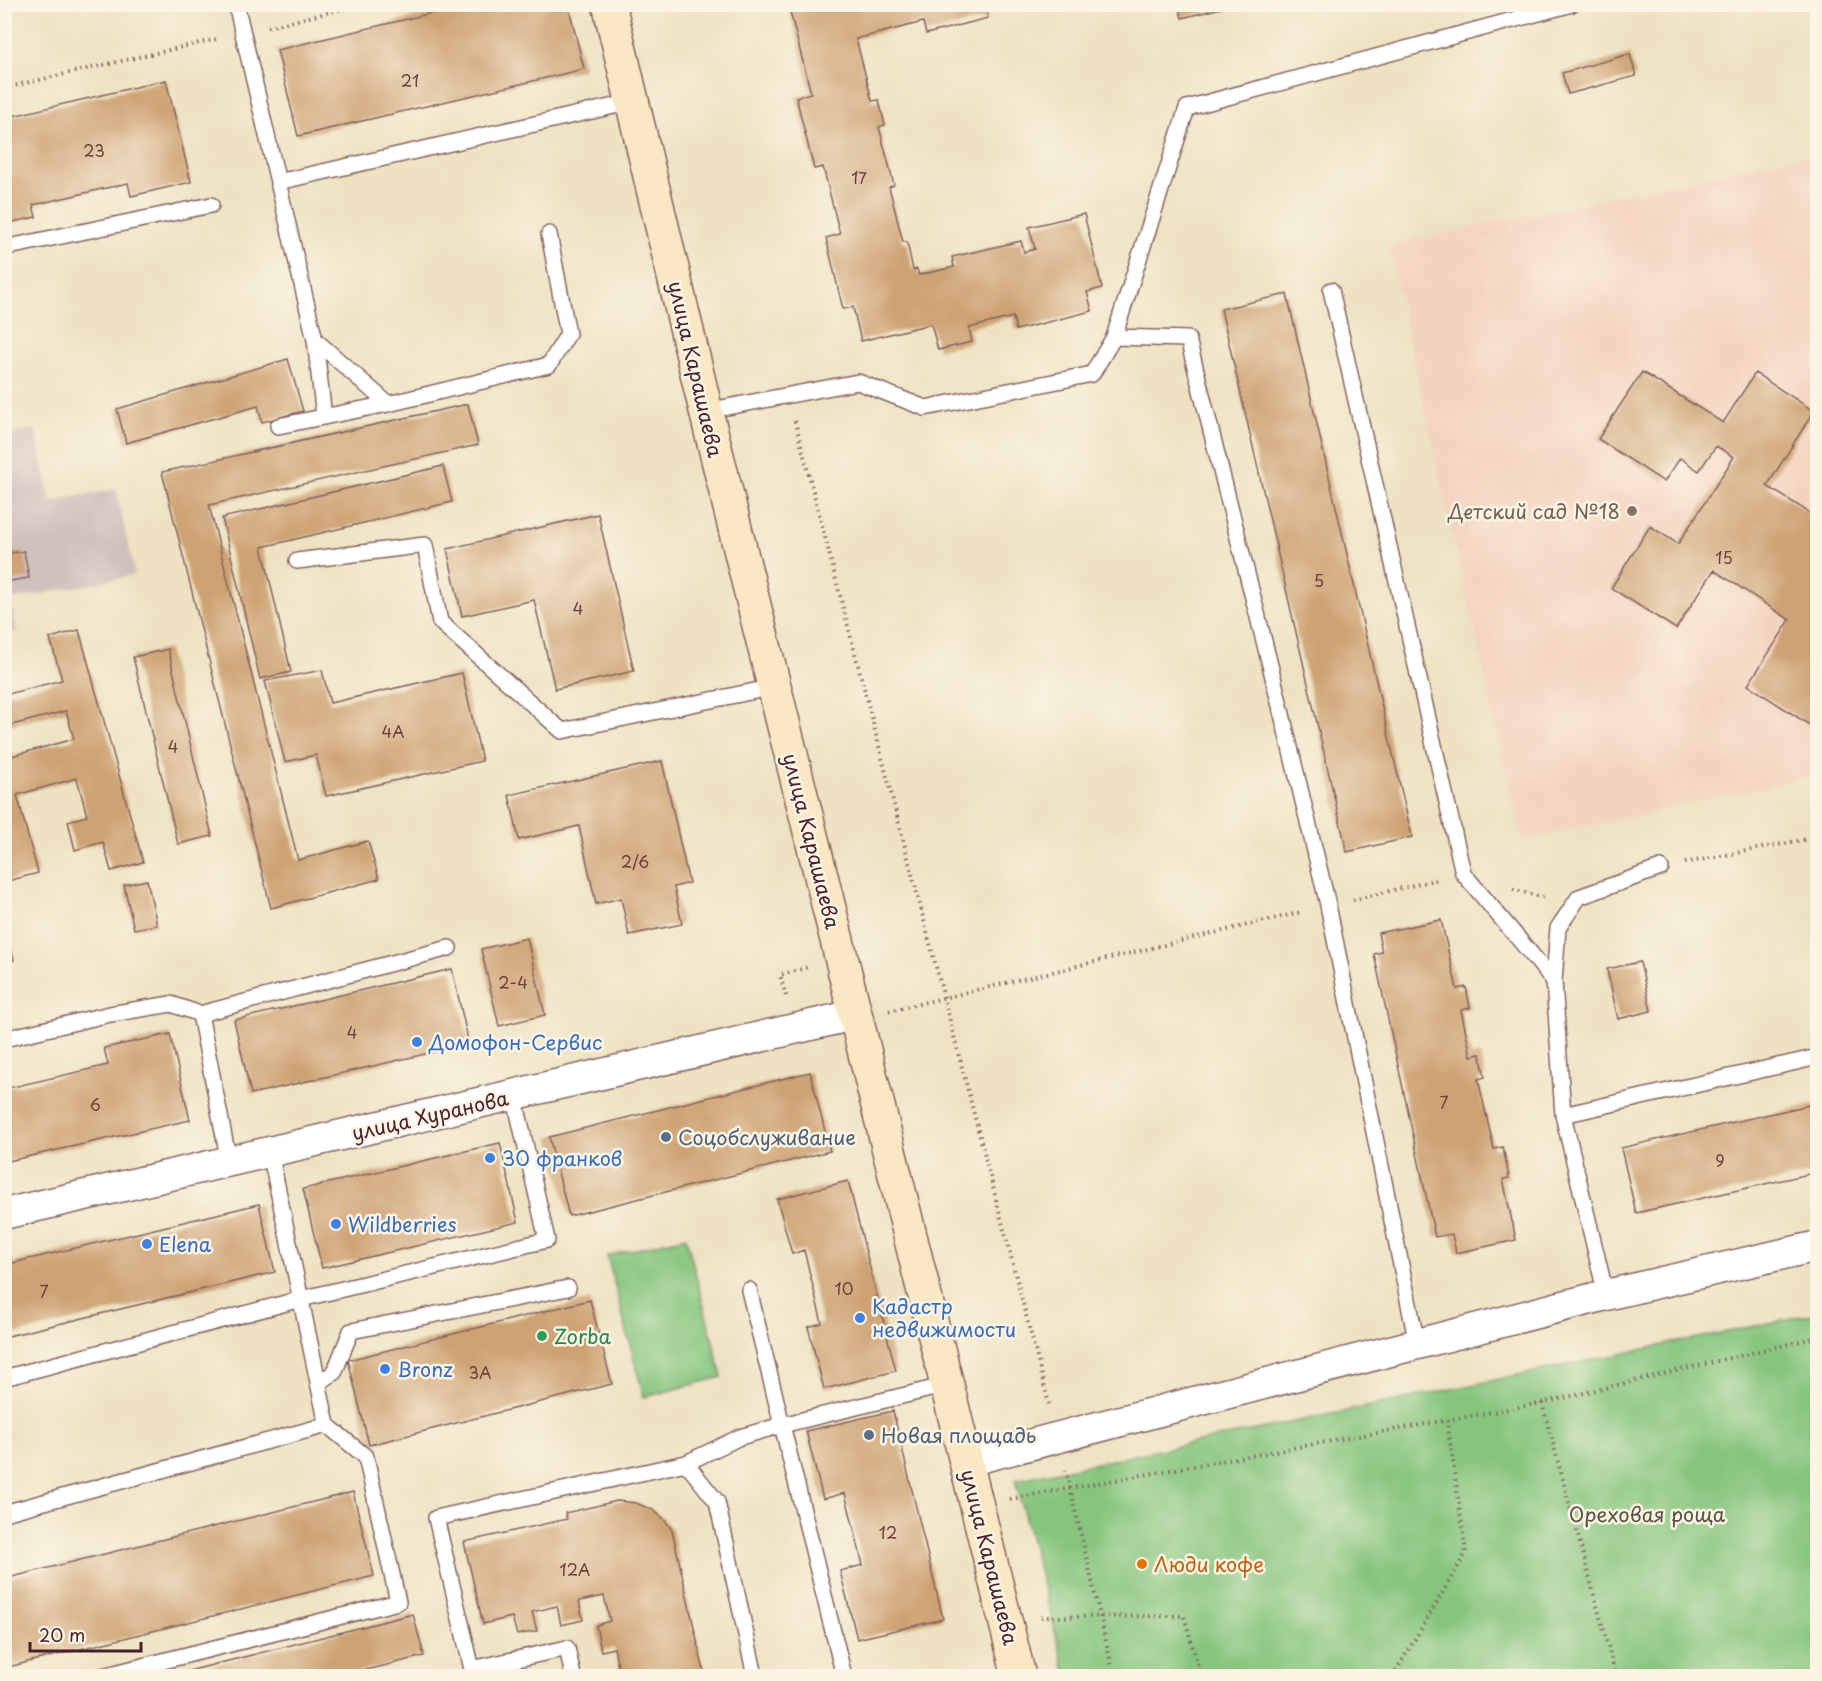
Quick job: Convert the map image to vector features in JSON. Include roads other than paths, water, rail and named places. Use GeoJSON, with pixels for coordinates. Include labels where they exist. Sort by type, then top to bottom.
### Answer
{"type":"FeatureCollection","features":[{"type":"Feature","properties":{"kind":"street","name":"улица Карашаева"},"geometry":{"type":"LineString","coordinates":[[609,4],[705,411],[1019,1677]]}},
{"type":"Feature","properties":{"kind":"street","name":"улица Хуранова"},"geometry":{"type":"LineString","coordinates":[[4,1214],[854,1015]]}},
{"type":"Feature","properties":{"kind":"street"},"geometry":{"type":"LineString","coordinates":[[967,1461],[1606,1295],[1818,1246]]}},
{"type":"Feature","properties":{"kind":"lane"},"geometry":{"type":"LineString","coordinates":[[236,4],[315,340],[324,417]]}},
{"type":"Feature","properties":{"kind":"lane"},"geometry":{"type":"LineString","coordinates":[[705,411],[858,381],[926,408],[1092,374],[1114,337],[1187,108],[1572,4]]}},
{"type":"Feature","properties":{"kind":"lane"},"geometry":{"type":"LineString","coordinates":[[278,182],[632,102]]}},
{"type":"Feature","properties":{"kind":"lane"},"geometry":{"type":"LineString","coordinates":[[4,248],[211,205]]}},
{"type":"Feature","properties":{"kind":"lane"},"geometry":{"type":"LineString","coordinates":[[278,426],[388,404],[549,365],[568,334],[549,234]]}},
{"type":"Feature","properties":{"kind":"lane"},"geometry":{"type":"LineString","coordinates":[[1331,290],[1463,873],[1554,981]]}},
{"type":"Feature","properties":{"kind":"lane"},"geometry":{"type":"LineString","coordinates":[[1114,337],[1188,339],[1328,906],[1417,1344]]}},
{"type":"Feature","properties":{"kind":"lane"},"geometry":{"type":"LineString","coordinates":[[315,340],[388,404]]}},
{"type":"Feature","properties":{"kind":"lane"},"geometry":{"type":"LineString","coordinates":[[297,561],[425,545],[440,622],[562,731],[774,687]]}},
{"type":"Feature","properties":{"kind":"lane"},"geometry":{"type":"LineString","coordinates":[[1606,1295],[1563,1115],[1554,981],[1558,927],[1579,897],[1661,868]]}},
{"type":"Feature","properties":{"kind":"lane"},"geometry":{"type":"LineString","coordinates":[[4,1039],[110,1014],[171,1004],[200,1014],[449,948]]}},
{"type":"Feature","properties":{"kind":"lane"},"geometry":{"type":"LineString","coordinates":[[200,1014],[229,1162]]}},
{"type":"Feature","properties":{"kind":"lane"},"geometry":{"type":"LineString","coordinates":[[1563,1115],[1818,1057]]}},
{"type":"Feature","properties":{"kind":"lane"},"geometry":{"type":"LineString","coordinates":[[4,1378],[301,1299],[547,1240],[514,1095]]}},
{"type":"Feature","properties":{"kind":"lane"},"geometry":{"type":"LineString","coordinates":[[103,1677],[398,1602],[366,1457],[327,1425],[270,1152]]}},
{"type":"Feature","properties":{"kind":"lane"},"geometry":{"type":"LineString","coordinates":[[319,1382],[334,1373],[351,1331],[568,1288]]}},
{"type":"Feature","properties":{"kind":"lane"},"geometry":{"type":"LineString","coordinates":[[749,1290],[844,1677]]}},
{"type":"Feature","properties":{"kind":"lane"},"geometry":{"type":"LineString","coordinates":[[573,1677],[567,1648],[473,1673],[436,1518],[686,1463],[740,1437],[947,1385]]}},
{"type":"Feature","properties":{"kind":"lane"},"geometry":{"type":"LineString","coordinates":[[4,1513],[327,1425]]}},
{"type":"Feature","properties":{"kind":"lane"},"geometry":{"type":"LineString","coordinates":[[686,1463],[717,1502],[755,1677]]}},
{"type":"Feature","properties":{"kind":"place","name":"Детский сад №18"},"geometry":{"type":"Point","coordinates":[1632,511]}},
{"type":"Feature","properties":{"kind":"place","name":"Домофон-Сервис"},"geometry":{"type":"Point","coordinates":[417,1042]}},
{"type":"Feature","properties":{"kind":"place","name":"Соцобслуживание"},"geometry":{"type":"Point","coordinates":[666,1137]}},
{"type":"Feature","properties":{"kind":"place","name":"30 франков"},"geometry":{"type":"Point","coordinates":[490,1158]}},
{"type":"Feature","properties":{"kind":"place","name":"Wildberries"},"geometry":{"type":"Point","coordinates":[336,1224]}},
{"type":"Feature","properties":{"kind":"place","name":"Elena"},"geometry":{"type":"Point","coordinates":[147,1244]}},
{"type":"Feature","properties":{"kind":"place","name":"Кадастр недвижимости"},"geometry":{"type":"Point","coordinates":[860,1318]}},
{"type":"Feature","properties":{"kind":"place","name":"Zorba"},"geometry":{"type":"Point","coordinates":[542,1336]}},
{"type":"Feature","properties":{"kind":"place","name":"Bronz"},"geometry":{"type":"Point","coordinates":[385,1369]}},
{"type":"Feature","properties":{"kind":"place","name":"Новая площадь"},"geometry":{"type":"Point","coordinates":[869,1435]}},
{"type":"Feature","properties":{"kind":"place","name":"Люди кофе"},"geometry":{"type":"Point","coordinates":[1142,1564]}},
{"type":"Feature","properties":{"kind":"park label","name":"Ореховая роща"},"geometry":{"type":"Point","coordinates":[1647,1514]}}]}
